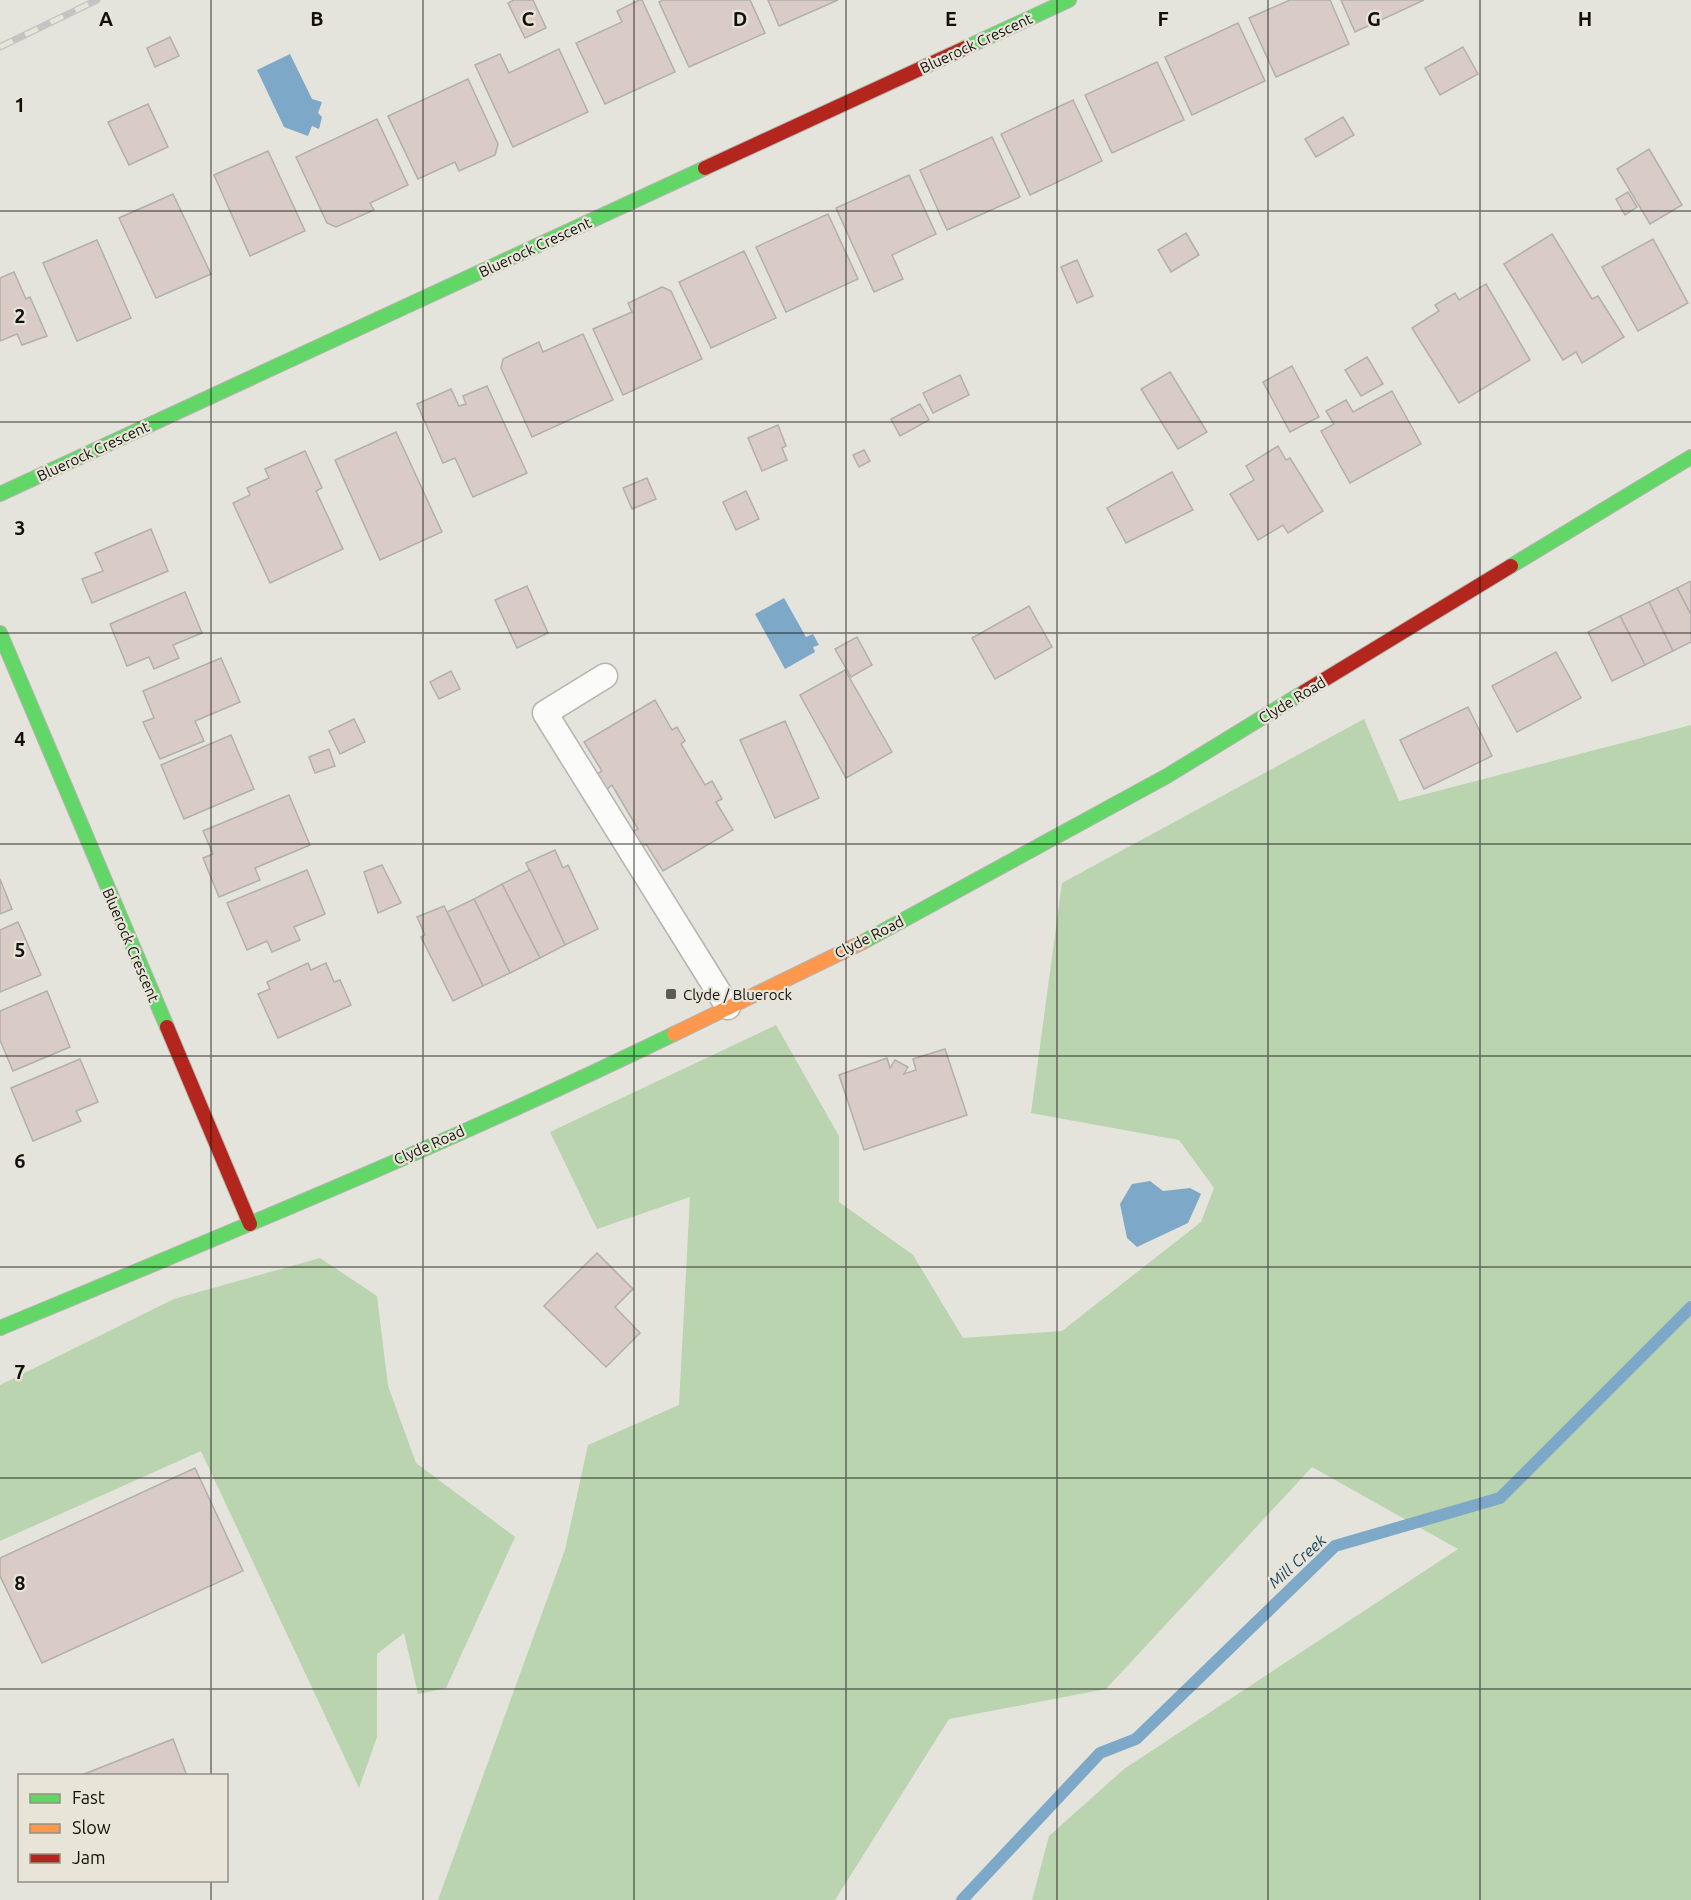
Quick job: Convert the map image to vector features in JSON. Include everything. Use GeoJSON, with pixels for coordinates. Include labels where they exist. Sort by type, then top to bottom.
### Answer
{"type":"FeatureCollection","features":[{"type":"Feature","properties":{"kind":"main road","name":"Bluerock Crescent"},"geometry":{"type":"LineString","coordinates":[[0,494],[1069,0]]}},
{"type":"Feature","properties":{"kind":"main road","name":"Clyde Road"},"geometry":{"type":"LineString","coordinates":[[0,1328],[250,1224],[589,1075],[878,934],[1167,776],[1691,457]]}},
{"type":"Feature","properties":{"kind":"main road","name":"Bluerock Crescent"},"geometry":{"type":"LineString","coordinates":[[0,633],[250,1224]]}},
{"type":"Feature","properties":{"kind":"lane"},"geometry":{"type":"LineString","coordinates":[[605,676],[545,714],[728,1007]]}},
{"type":"Feature","properties":{"kind":"green space"},"geometry":{"type":"Polygon","coordinates":[[[1364,719],[1399,801],[1691,725],[1691,1900],[1032,1900],[1049,1836],[1124,1769],[1458,1549],[1312,1467],[1106,1689],[949,1719],[835,1900],[438,1900],[565,1550],[588,1445],[679,1405],[690,1197],[597,1229],[550,1132],[776,1025],[839,1136],[839,1202],[913,1255],[963,1338],[1062,1331],[1201,1222],[1214,1188],[1179,1140],[1031,1113],[1062,883],[1364,719]]]}},
{"type":"Feature","properties":{"kind":"green space"},"geometry":{"type":"Polygon","coordinates":[[[320,1258],[377,1296],[388,1386],[416,1463],[515,1537],[446,1688],[418,1694],[404,1633],[377,1654],[377,1737],[359,1788],[201,1451],[0,1541],[0,1385],[174,1299],[320,1258]]]}},
{"type":"Feature","properties":{"kind":"water"},"geometry":{"type":"Polygon","coordinates":[[[290,54],[312,99],[322,102],[318,113],[322,117],[319,129],[312,126],[308,136],[284,127],[257,70],[290,54]]]}},
{"type":"Feature","properties":{"kind":"water"},"geometry":{"type":"Polygon","coordinates":[[[784,598],[806,637],[813,634],[819,645],[813,647],[815,652],[785,669],[755,614],[784,598]]]}},
{"type":"Feature","properties":{"kind":"water"},"geometry":{"type":"Polygon","coordinates":[[[1150,1181],[1163,1191],[1190,1188],[1201,1194],[1188,1223],[1137,1247],[1127,1238],[1120,1204],[1132,1184],[1150,1181]]]}},
{"type":"Feature","properties":{"kind":"building"},"geometry":{"type":"Polygon","coordinates":[[[514,0],[533,0],[546,28],[525,38],[508,3],[514,0]]]}},
{"type":"Feature","properties":{"kind":"building"},"geometry":{"type":"Polygon","coordinates":[[[642,0],[675,72],[605,104],[576,43],[622,22],[617,11],[642,0]]]}},
{"type":"Feature","properties":{"kind":"building"},"geometry":{"type":"Polygon","coordinates":[[[663,0],[750,0],[765,33],[689,67],[659,2],[663,0]]]}},
{"type":"Feature","properties":{"kind":"building"},"geometry":{"type":"Polygon","coordinates":[[[768,0],[838,0],[779,26],[768,0]]]}},
{"type":"Feature","properties":{"kind":"building"},"geometry":{"type":"Polygon","coordinates":[[[1290,0],[1330,0],[1349,44],[1276,77],[1249,18],[1290,0]]]}},
{"type":"Feature","properties":{"kind":"building"},"geometry":{"type":"Polygon","coordinates":[[[1341,0],[1424,0],[1355,32],[1341,0]]]}},
{"type":"Feature","properties":{"kind":"building"},"geometry":{"type":"Polygon","coordinates":[[[1238,23],[1265,81],[1192,115],[1165,57],[1238,23]]]}},
{"type":"Feature","properties":{"kind":"building"},"geometry":{"type":"Polygon","coordinates":[[[170,37],[179,56],[155,67],[147,48],[170,37]]]}},
{"type":"Feature","properties":{"kind":"building"},"geometry":{"type":"Polygon","coordinates":[[[1463,47],[1478,74],[1440,95],[1425,68],[1463,47]]]}},
{"type":"Feature","properties":{"kind":"building"},"geometry":{"type":"Polygon","coordinates":[[[559,49],[588,112],[513,147],[475,65],[500,54],[509,73],[559,49]]]}},
{"type":"Feature","properties":{"kind":"building"},"geometry":{"type":"Polygon","coordinates":[[[1157,62],[1184,120],[1112,153],[1085,95],[1157,62]]]}},
{"type":"Feature","properties":{"kind":"building"},"geometry":{"type":"Polygon","coordinates":[[[468,79],[498,144],[495,155],[459,171],[455,162],[418,179],[388,116],[468,79]]]}},
{"type":"Feature","properties":{"kind":"building"},"geometry":{"type":"Polygon","coordinates":[[[1073,100],[1102,161],[1030,195],[1001,134],[1073,100]]]}},
{"type":"Feature","properties":{"kind":"building"},"geometry":{"type":"Polygon","coordinates":[[[148,104],[168,147],[129,165],[108,122],[148,104]]]}},
{"type":"Feature","properties":{"kind":"building"},"geometry":{"type":"Polygon","coordinates":[[[1343,117],[1354,135],[1316,157],[1305,139],[1343,117]]]}},
{"type":"Feature","properties":{"kind":"building"},"geometry":{"type":"Polygon","coordinates":[[[377,119],[408,185],[370,203],[374,210],[336,227],[327,223],[296,157],[377,119]]]}},
{"type":"Feature","properties":{"kind":"building"},"geometry":{"type":"Polygon","coordinates":[[[992,137],[1020,197],[947,230],[920,170],[992,137]]]}},
{"type":"Feature","properties":{"kind":"building"},"geometry":{"type":"Polygon","coordinates":[[[1649,149],[1682,205],[1650,224],[1617,169],[1649,149]]]}},
{"type":"Feature","properties":{"kind":"building"},"geometry":{"type":"Polygon","coordinates":[[[268,151],[305,231],[250,256],[214,175],[268,151]]]}},
{"type":"Feature","properties":{"kind":"building"},"geometry":{"type":"Polygon","coordinates":[[[909,175],[936,234],[892,255],[903,279],[874,292],[836,208],[909,175]]]}},
{"type":"Feature","properties":{"kind":"building"},"geometry":{"type":"Polygon","coordinates":[[[1628,192],[1637,207],[1625,215],[1616,199],[1628,192]]]}},
{"type":"Feature","properties":{"kind":"building"},"geometry":{"type":"Polygon","coordinates":[[[173,194],[211,274],[156,298],[119,218],[173,194]]]}},
{"type":"Feature","properties":{"kind":"building"},"geometry":{"type":"Polygon","coordinates":[[[828,214],[858,279],[786,312],[756,247],[828,214]]]}},
{"type":"Feature","properties":{"kind":"building"},"geometry":{"type":"Polygon","coordinates":[[[1186,233],[1199,255],[1171,272],[1158,250],[1186,233]]]}},
{"type":"Feature","properties":{"kind":"building"},"geometry":{"type":"Polygon","coordinates":[[[1552,234],[1592,299],[1598,296],[1624,337],[1582,363],[1576,352],[1563,360],[1504,264],[1552,234]]]}},
{"type":"Feature","properties":{"kind":"building"},"geometry":{"type":"Polygon","coordinates":[[[1653,239],[1688,303],[1638,331],[1602,267],[1653,239]]]}},
{"type":"Feature","properties":{"kind":"building"},"geometry":{"type":"Polygon","coordinates":[[[97,240],[131,318],[77,341],[43,263],[97,240]]]}},
{"type":"Feature","properties":{"kind":"building"},"geometry":{"type":"Polygon","coordinates":[[[744,251],[776,318],[711,348],[679,282],[744,251]]]}},
{"type":"Feature","properties":{"kind":"building"},"geometry":{"type":"Polygon","coordinates":[[[1077,260],[1093,296],[1077,303],[1061,267],[1077,260]]]}},
{"type":"Feature","properties":{"kind":"building"},"geometry":{"type":"Polygon","coordinates":[[[14,272],[26,299],[30,297],[47,336],[22,345],[17,334],[0,341],[0,278],[14,272]]]}},
{"type":"Feature","properties":{"kind":"building"},"geometry":{"type":"Polygon","coordinates":[[[1486,284],[1530,360],[1459,403],[1412,328],[1439,311],[1435,305],[1455,293],[1459,300],[1486,284]]]}},
{"type":"Feature","properties":{"kind":"building"},"geometry":{"type":"Polygon","coordinates":[[[662,287],[671,291],[702,359],[623,395],[593,329],[632,312],[628,303],[662,287]]]}},
{"type":"Feature","properties":{"kind":"building"},"geometry":{"type":"Polygon","coordinates":[[[583,334],[613,400],[532,437],[501,368],[503,359],[539,342],[543,352],[583,334]]]}},
{"type":"Feature","properties":{"kind":"building"},"geometry":{"type":"Polygon","coordinates":[[[1367,357],[1383,384],[1361,396],[1345,370],[1367,357]]]}},
{"type":"Feature","properties":{"kind":"building"},"geometry":{"type":"Polygon","coordinates":[[[1292,366],[1319,417],[1290,432],[1263,382],[1292,366]]]}},
{"type":"Feature","properties":{"kind":"building"},"geometry":{"type":"Polygon","coordinates":[[[1170,372],[1207,432],[1178,449],[1141,389],[1170,372]]]}},
{"type":"Feature","properties":{"kind":"building"},"geometry":{"type":"Polygon","coordinates":[[[960,375],[969,395],[933,413],[923,393],[960,375]]]}},
{"type":"Feature","properties":{"kind":"building"},"geometry":{"type":"Polygon","coordinates":[[[487,386],[527,473],[473,497],[455,458],[443,463],[417,404],[451,389],[459,406],[466,404],[463,396],[487,386]]]}},
{"type":"Feature","properties":{"kind":"building"},"geometry":{"type":"Polygon","coordinates":[[[1392,391],[1421,444],[1350,483],[1321,431],[1334,424],[1326,411],[1346,400],[1353,412],[1392,391]]]}},
{"type":"Feature","properties":{"kind":"building"},"geometry":{"type":"Polygon","coordinates":[[[920,404],[929,420],[900,436],[891,419],[920,404]]]}},
{"type":"Feature","properties":{"kind":"building"},"geometry":{"type":"Polygon","coordinates":[[[778,425],[786,446],[782,448],[787,460],[762,471],[748,438],[778,425]]]}},
{"type":"Feature","properties":{"kind":"building"},"geometry":{"type":"Polygon","coordinates":[[[396,432],[442,532],[380,560],[335,460],[396,432]]]}},
{"type":"Feature","properties":{"kind":"building"},"geometry":{"type":"Polygon","coordinates":[[[1278,446],[1286,460],[1290,458],[1323,511],[1288,533],[1283,525],[1258,540],[1230,494],[1254,480],[1246,466],[1278,446]]]}},
{"type":"Feature","properties":{"kind":"building"},"geometry":{"type":"Polygon","coordinates":[[[864,450],[870,461],[859,467],[853,455],[864,450]]]}},
{"type":"Feature","properties":{"kind":"building"},"geometry":{"type":"Polygon","coordinates":[[[305,451],[322,488],[316,491],[343,549],[270,583],[233,503],[250,495],[247,488],[269,478],[265,469],[305,451]]]}},
{"type":"Feature","properties":{"kind":"building"},"geometry":{"type":"Polygon","coordinates":[[[1172,472],[1193,510],[1126,543],[1107,508],[1172,472]]]}},
{"type":"Feature","properties":{"kind":"building"},"geometry":{"type":"Polygon","coordinates":[[[647,478],[656,499],[632,509],[623,488],[647,478]]]}},
{"type":"Feature","properties":{"kind":"building"},"geometry":{"type":"Polygon","coordinates":[[[746,491],[759,519],[736,530],[723,502],[746,491]]]}},
{"type":"Feature","properties":{"kind":"building"},"geometry":{"type":"Polygon","coordinates":[[[151,529],[168,571],[92,603],[82,579],[103,571],[95,553],[151,529]]]}},
{"type":"Feature","properties":{"kind":"building"},"geometry":{"type":"Polygon","coordinates":[[[1691,581],[1691,615],[1677,588],[1691,581]]]}},
{"type":"Feature","properties":{"kind":"building"},"geometry":{"type":"Polygon","coordinates":[[[527,586],[548,633],[517,648],[495,600],[527,586]]]}},
{"type":"Feature","properties":{"kind":"building"},"geometry":{"type":"Polygon","coordinates":[[[1677,588],[1691,615],[1691,642],[1673,651],[1649,602],[1677,588]]]}},
{"type":"Feature","properties":{"kind":"building"},"geometry":{"type":"Polygon","coordinates":[[[185,592],[202,633],[173,645],[179,658],[154,669],[149,657],[127,666],[110,624],[185,592]]]}},
{"type":"Feature","properties":{"kind":"building"},"geometry":{"type":"Polygon","coordinates":[[[1649,602],[1673,651],[1645,665],[1620,616],[1649,602]]]}},
{"type":"Feature","properties":{"kind":"building"},"geometry":{"type":"Polygon","coordinates":[[[1029,606],[1052,647],[995,679],[972,638],[1029,606]]]}},
{"type":"Feature","properties":{"kind":"building"},"geometry":{"type":"Polygon","coordinates":[[[1620,616],[1645,665],[1612,681],[1588,632],[1620,616]]]}},
{"type":"Feature","properties":{"kind":"building"},"geometry":{"type":"Polygon","coordinates":[[[857,637],[872,665],[851,677],[835,649],[857,637]]]}},
{"type":"Feature","properties":{"kind":"building"},"geometry":{"type":"Polygon","coordinates":[[[1556,652],[1581,698],[1517,732],[1492,686],[1556,652]]]}},
{"type":"Feature","properties":{"kind":"building"},"geometry":{"type":"Polygon","coordinates":[[[221,658],[240,702],[195,721],[204,741],[160,759],[143,722],[154,718],[143,691],[221,658]]]}},
{"type":"Feature","properties":{"kind":"building"},"geometry":{"type":"Polygon","coordinates":[[[845,670],[892,752],[846,778],[800,695],[845,670]]]}},
{"type":"Feature","properties":{"kind":"building"},"geometry":{"type":"Polygon","coordinates":[[[451,671],[460,689],[439,699],[430,682],[451,671]]]}},
{"type":"Feature","properties":{"kind":"building"},"geometry":{"type":"Polygon","coordinates":[[[655,700],[672,730],[677,727],[685,741],[681,744],[705,785],[712,781],[722,799],[716,802],[733,830],[663,871],[646,844],[640,848],[631,833],[638,829],[612,785],[606,790],[597,774],[602,771],[584,742],[655,700]]]}},
{"type":"Feature","properties":{"kind":"building"},"geometry":{"type":"Polygon","coordinates":[[[1468,707],[1492,756],[1424,789],[1400,740],[1468,707]]]}},
{"type":"Feature","properties":{"kind":"building"},"geometry":{"type":"Polygon","coordinates":[[[354,719],[365,742],[340,754],[329,731],[354,719]]]}},
{"type":"Feature","properties":{"kind":"building"},"geometry":{"type":"Polygon","coordinates":[[[785,721],[819,798],[775,818],[740,740],[785,721]]]}},
{"type":"Feature","properties":{"kind":"building"},"geometry":{"type":"Polygon","coordinates":[[[231,735],[254,789],[184,819],[161,765],[231,735]]]}},
{"type":"Feature","properties":{"kind":"building"},"geometry":{"type":"Polygon","coordinates":[[[329,749],[335,766],[315,773],[309,757],[329,749]]]}},
{"type":"Feature","properties":{"kind":"building"},"geometry":{"type":"Polygon","coordinates":[[[289,795],[310,845],[255,868],[260,880],[219,897],[203,858],[213,854],[203,831],[289,795]]]}},
{"type":"Feature","properties":{"kind":"building"},"geometry":{"type":"Polygon","coordinates":[[[555,850],[563,868],[568,865],[598,929],[565,945],[526,863],[555,850]]]}},
{"type":"Feature","properties":{"kind":"building"},"geometry":{"type":"Polygon","coordinates":[[[382,865],[401,903],[378,913],[364,872],[382,865]]]}},
{"type":"Feature","properties":{"kind":"building"},"geometry":{"type":"Polygon","coordinates":[[[307,870],[325,914],[294,927],[300,940],[272,952],[267,941],[247,950],[227,903],[307,870]]]}},
{"type":"Feature","properties":{"kind":"building"},"geometry":{"type":"Polygon","coordinates":[[[530,870],[565,945],[540,958],[502,884],[530,870]]]}},
{"type":"Feature","properties":{"kind":"building"},"geometry":{"type":"Polygon","coordinates":[[[0,879],[12,909],[0,914],[0,879]]]}},
{"type":"Feature","properties":{"kind":"building"},"geometry":{"type":"Polygon","coordinates":[[[502,884],[540,958],[510,973],[474,899],[502,884]]]}},
{"type":"Feature","properties":{"kind":"building"},"geometry":{"type":"Polygon","coordinates":[[[474,899],[510,973],[483,986],[447,912],[474,899]]]}},
{"type":"Feature","properties":{"kind":"building"},"geometry":{"type":"Polygon","coordinates":[[[444,906],[483,986],[453,1001],[421,937],[425,935],[417,917],[444,906]]]}},
{"type":"Feature","properties":{"kind":"building"},"geometry":{"type":"Polygon","coordinates":[[[18,922],[41,975],[0,992],[0,930],[18,922]]]}},
{"type":"Feature","properties":{"kind":"building"},"geometry":{"type":"Polygon","coordinates":[[[308,963],[311,970],[326,963],[334,982],[340,980],[351,1005],[278,1038],[258,994],[270,989],[267,982],[308,963]]]}},
{"type":"Feature","properties":{"kind":"building"},"geometry":{"type":"Polygon","coordinates":[[[47,991],[70,1047],[13,1071],[0,1040],[0,1011],[47,991]]]}},
{"type":"Feature","properties":{"kind":"building"},"geometry":{"type":"Polygon","coordinates":[[[945,1049],[967,1115],[864,1150],[839,1075],[887,1058],[890,1068],[895,1060],[908,1067],[904,1074],[916,1070],[913,1059],[945,1049]]]}},
{"type":"Feature","properties":{"kind":"building"},"geometry":{"type":"Polygon","coordinates":[[[80,1059],[98,1102],[76,1111],[81,1121],[33,1141],[11,1088],[80,1059]]]}},
{"type":"Feature","properties":{"kind":"building"},"geometry":{"type":"Polygon","coordinates":[[[597,1253],[633,1289],[615,1307],[640,1333],[606,1367],[544,1306],[597,1253]]]}},
{"type":"Feature","properties":{"kind":"building"},"geometry":{"type":"Polygon","coordinates":[[[195,1468],[243,1571],[42,1663],[0,1576],[0,1558],[195,1468]]]}},
{"type":"Feature","properties":{"kind":"building"},"geometry":{"type":"Polygon","coordinates":[[[173,1739],[186,1774],[84,1774],[173,1739]]]}},
{"type":"Feature","properties":{"kind":"waterway","name":"Mill Creek"},"geometry":{"type":"LineString","coordinates":[[962,1900],[1100,1753],[1136,1739],[1335,1546],[1500,1498],[1691,1307]]}},
{"type":"Feature","properties":{"kind":"railway"},"geometry":{"type":"LineString","coordinates":[[0,47],[97,0]]}},
{"type":"Feature","properties":{"kind":"traffic: fast"},"geometry":{"type":"LineString","coordinates":[[965,48],[1069,0]]}},
{"type":"Feature","properties":{"kind":"traffic: fast"},"geometry":{"type":"LineString","coordinates":[[0,494],[705,168]]}},
{"type":"Feature","properties":{"kind":"traffic: fast"},"geometry":{"type":"LineString","coordinates":[[1511,566],[1691,457]]}},
{"type":"Feature","properties":{"kind":"traffic: fast"},"geometry":{"type":"LineString","coordinates":[[0,633],[167,1027]]}},
{"type":"Feature","properties":{"kind":"traffic: fast"},"geometry":{"type":"LineString","coordinates":[[863,942],[1167,776],[1304,692]]}},
{"type":"Feature","properties":{"kind":"traffic: fast"},"geometry":{"type":"LineString","coordinates":[[0,1328],[424,1149],[674,1034]]}},
{"type":"Feature","properties":{"kind":"traffic: slow"},"geometry":{"type":"LineString","coordinates":[[674,1034],[863,942]]}},
{"type":"Feature","properties":{"kind":"traffic: jam"},"geometry":{"type":"LineString","coordinates":[[705,168],[965,48]]}},
{"type":"Feature","properties":{"kind":"traffic: jam"},"geometry":{"type":"LineString","coordinates":[[1304,692],[1511,566]]}},
{"type":"Feature","properties":{"kind":"traffic: jam"},"geometry":{"type":"LineString","coordinates":[[167,1027],[250,1224]]}},
{"type":"Feature","properties":{"kind":"place","name":"Clyde / Bluerock"},"geometry":{"type":"Point","coordinates":[671,994]}}]}
